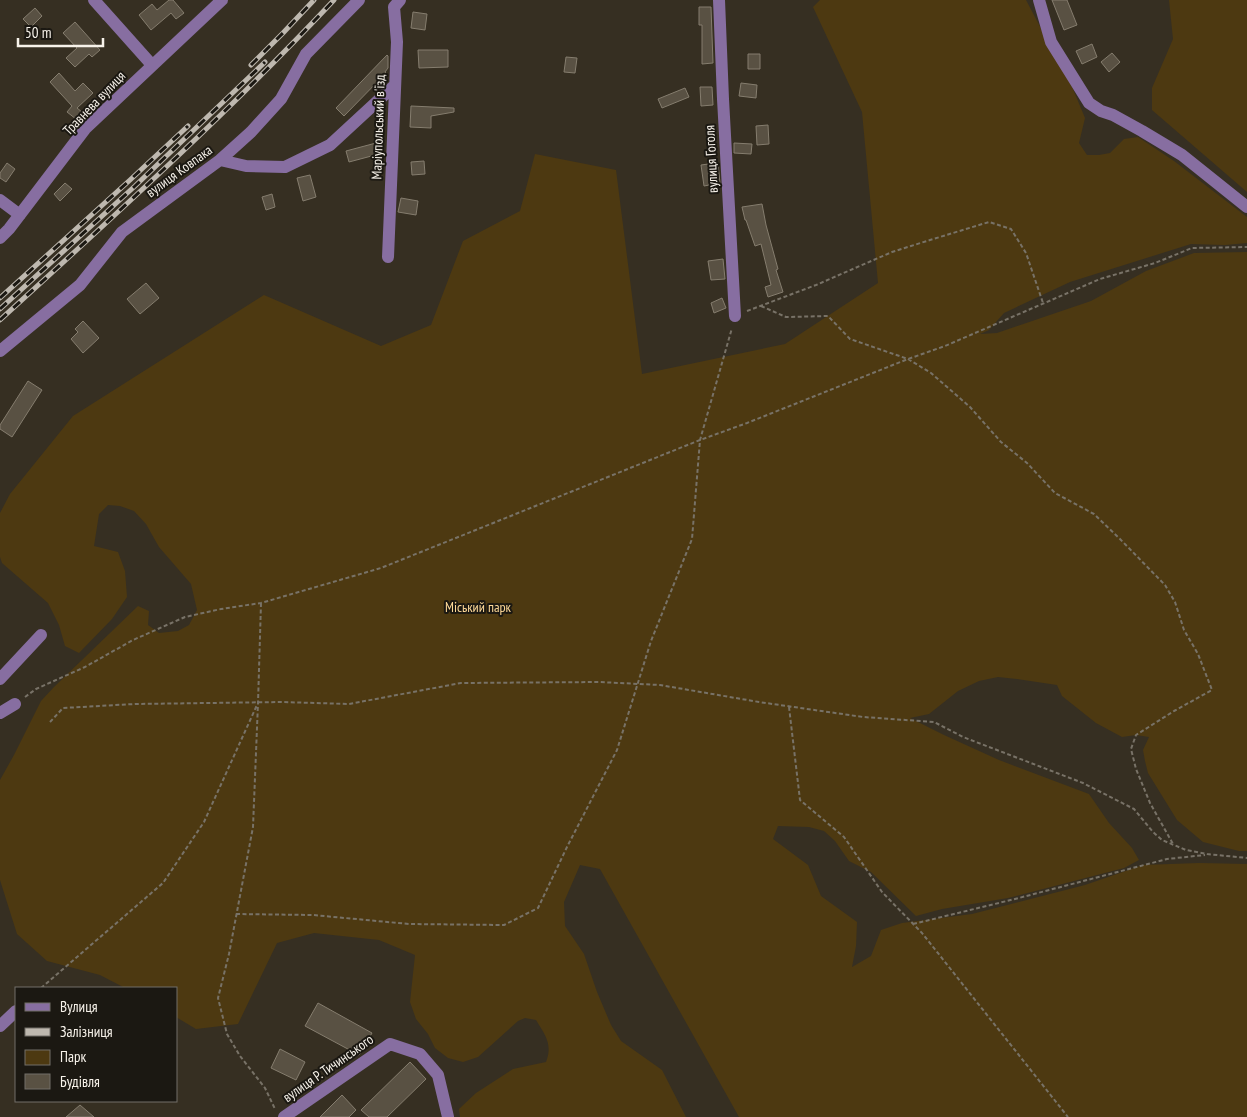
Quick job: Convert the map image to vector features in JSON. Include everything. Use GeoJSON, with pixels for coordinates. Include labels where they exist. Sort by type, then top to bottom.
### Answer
{"type":"FeatureCollection","features":[{"type":"Feature","properties":{"kind":"street"},"geometry":{"type":"LineString","coordinates":[[94,0],[152,65]]}},
{"type":"Feature","properties":{"kind":"street","name":"Травнева вулиця"},"geometry":{"type":"LineString","coordinates":[[0,238],[10,229],[85,129],[222,0]]}},
{"type":"Feature","properties":{"kind":"street","name":"вулиця Ковпака"},"geometry":{"type":"LineString","coordinates":[[0,351],[80,285],[122,232],[220,160],[251,132],[281,99],[306,54],[359,0]]}},
{"type":"Feature","properties":{"kind":"street","name":"Маріупольський в'їзд"},"geometry":{"type":"LineString","coordinates":[[388,257],[397,42],[394,7],[400,0]]}},
{"type":"Feature","properties":{"kind":"street","name":"вулиця Гоголя"},"geometry":{"type":"LineString","coordinates":[[719,0],[722,99],[735,316]]}},
{"type":"Feature","properties":{"kind":"street"},"geometry":{"type":"LineString","coordinates":[[1039,0],[1051,42],[1089,104],[1142,130],[1182,155],[1247,207]]}},
{"type":"Feature","properties":{"kind":"street"},"geometry":{"type":"LineString","coordinates":[[220,160],[246,166],[286,167],[330,145],[395,85]]}},
{"type":"Feature","properties":{"kind":"street"},"geometry":{"type":"LineString","coordinates":[[0,200],[20,216]]}},
{"type":"Feature","properties":{"kind":"street"},"geometry":{"type":"LineString","coordinates":[[0,678],[41,635]]}},
{"type":"Feature","properties":{"kind":"street"},"geometry":{"type":"LineString","coordinates":[[0,714],[15,704]]}},
{"type":"Feature","properties":{"kind":"street"},"geometry":{"type":"LineString","coordinates":[[0,1026],[15,1012]]}},
{"type":"Feature","properties":{"kind":"street","name":"вулиця Р. Тичинського"},"geometry":{"type":"LineString","coordinates":[[280,1113],[390,1044],[420,1054],[438,1075],[448,1117]]}},
{"type":"Feature","properties":{"kind":"path"},"geometry":{"type":"LineString","coordinates":[[236,914],[313,915],[408,924],[504,925],[538,908],[617,750],[651,640],[692,539],[700,440],[735,316],[816,285],[892,252],[989,222],[1011,229],[1026,253],[1043,303]]}},
{"type":"Feature","properties":{"kind":"path"},"geometry":{"type":"LineString","coordinates":[[15,704],[36,689],[85,666],[133,640],[185,617],[261,603],[381,568],[700,440],[945,346],[1100,279],[1156,263],[1192,248],[1247,247]]}},
{"type":"Feature","properties":{"kind":"path"},"geometry":{"type":"LineString","coordinates":[[760,306],[786,317],[828,316],[850,339],[908,359],[931,373],[970,407],[1001,442],[1027,463],[1055,493],[1094,514],[1165,585],[1175,602],[1184,630],[1198,654],[1212,690],[1136,735],[1131,749],[1136,769],[1150,803],[1173,844]]}},
{"type":"Feature","properties":{"kind":"path"},"geometry":{"type":"LineString","coordinates":[[261,603],[253,827],[229,954],[218,998],[227,1034],[280,1113]]}},
{"type":"Feature","properties":{"kind":"path"},"geometry":{"type":"LineString","coordinates":[[50,722],[63,708],[135,704],[258,702],[349,704],[461,684],[599,682],[660,685],[863,717],[934,722],[963,737],[1083,783],[1134,809],[1162,840],[1186,850],[1246,859]]}},
{"type":"Feature","properties":{"kind":"path"},"geometry":{"type":"LineString","coordinates":[[42,987],[164,883],[204,822],[258,702]]}},
{"type":"Feature","properties":{"kind":"path"},"geometry":{"type":"LineString","coordinates":[[789,706],[800,800],[844,837],[882,892],[922,933],[1068,1117]]}},
{"type":"Feature","properties":{"kind":"path"},"geometry":{"type":"LineString","coordinates":[[913,924],[1167,859],[1207,854]]}},
{"type":"Feature","properties":{"kind":"green space","name":"Міський парк"},"geometry":{"type":"Polygon","coordinates":[[[820,0],[1026,0],[1073,89],[1085,118],[1079,143],[1087,155],[1110,153],[1124,139],[1138,137],[1174,161],[1247,217],[1247,243],[1225,245],[1191,244],[1070,282],[1004,313],[989,330],[980,334],[997,333],[1091,301],[1146,271],[1194,253],[1247,252],[1247,851],[1239,851],[1203,842],[1177,820],[1148,773],[1143,750],[1149,737],[1136,735],[1122,737],[1096,723],[1062,696],[1057,685],[998,677],[979,681],[958,691],[929,714],[910,718],[999,760],[1089,794],[1109,823],[1132,848],[1139,860],[1124,868],[1008,898],[942,909],[916,916],[871,872],[849,861],[835,841],[824,831],[809,827],[778,826],[773,839],[808,865],[821,896],[857,922],[856,946],[852,967],[871,956],[881,930],[902,923],[972,914],[1085,885],[1143,865],[1247,864],[1247,1117],[739,1117],[600,869],[580,865],[564,902],[565,926],[584,954],[611,1025],[621,1041],[662,1070],[686,1117],[460,1117],[459,1109],[476,1093],[513,1069],[546,1062],[549,1050],[545,1035],[536,1020],[525,1018],[518,1021],[478,1057],[463,1062],[448,1058],[435,1048],[428,1034],[416,1019],[410,1002],[415,955],[379,940],[314,933],[277,943],[238,1024],[196,1029],[178,1018],[178,987],[123,987],[100,975],[47,961],[17,934],[0,880],[0,780],[41,701],[138,606],[149,611],[148,625],[159,633],[178,631],[189,625],[197,610],[191,584],[159,547],[146,524],[134,511],[120,506],[108,505],[99,514],[94,546],[118,552],[125,571],[127,597],[112,619],[79,653],[65,646],[59,625],[48,603],[2,563],[0,557],[0,513],[10,494],[73,416],[264,295],[381,346],[431,325],[463,241],[520,211],[535,154],[616,170],[642,374],[785,344],[878,283],[862,112],[813,7],[820,0]]]}},
{"type":"Feature","properties":{"kind":"green space"},"geometry":{"type":"Polygon","coordinates":[[[1169,0],[1247,0],[1247,192],[1152,110],[1152,88],[1173,39],[1169,0]]]}},
{"type":"Feature","properties":{"kind":"building"},"geometry":{"type":"Polygon","coordinates":[[[169,0],[173,0],[184,13],[176,19],[171,13],[151,30],[139,15],[152,4],[157,10],[169,0]]]}},
{"type":"Feature","properties":{"kind":"building"},"geometry":{"type":"Polygon","coordinates":[[[1052,0],[1067,0],[1077,25],[1064,30],[1052,0]]]}},
{"type":"Feature","properties":{"kind":"building"},"geometry":{"type":"Polygon","coordinates":[[[699,7],[711,7],[713,63],[702,64],[702,25],[699,25],[699,7]]]}},
{"type":"Feature","properties":{"kind":"building"},"geometry":{"type":"Polygon","coordinates":[[[35,8],[42,16],[31,27],[23,19],[35,8]]]}},
{"type":"Feature","properties":{"kind":"building"},"geometry":{"type":"Polygon","coordinates":[[[413,12],[427,14],[425,30],[411,28],[413,12]]]}},
{"type":"Feature","properties":{"kind":"building"},"geometry":{"type":"Polygon","coordinates":[[[75,22],[100,50],[92,57],[89,54],[75,67],[66,58],[77,48],[63,33],[75,22]]]}},
{"type":"Feature","properties":{"kind":"building"},"geometry":{"type":"Polygon","coordinates":[[[1092,44],[1097,57],[1082,64],[1076,51],[1092,44]]]}},
{"type":"Feature","properties":{"kind":"building"},"geometry":{"type":"Polygon","coordinates":[[[418,50],[448,50],[448,67],[419,68],[418,50]]]}},
{"type":"Feature","properties":{"kind":"building"},"geometry":{"type":"Polygon","coordinates":[[[1112,53],[1120,62],[1109,72],[1101,62],[1112,53]]]}},
{"type":"Feature","properties":{"kind":"building"},"geometry":{"type":"Polygon","coordinates":[[[748,54],[760,54],[760,69],[748,69],[748,54]]]}},
{"type":"Feature","properties":{"kind":"building"},"geometry":{"type":"Polygon","coordinates":[[[387,55],[388,68],[386,73],[344,116],[336,108],[387,55]]]}},
{"type":"Feature","properties":{"kind":"building"},"geometry":{"type":"Polygon","coordinates":[[[566,57],[577,58],[575,73],[564,72],[566,57]]]}},
{"type":"Feature","properties":{"kind":"building"},"geometry":{"type":"Polygon","coordinates":[[[59,73],[75,91],[83,83],[93,93],[77,108],[82,112],[76,119],[67,112],[72,106],[50,82],[59,73]]]}},
{"type":"Feature","properties":{"kind":"building"},"geometry":{"type":"Polygon","coordinates":[[[741,83],[757,85],[756,98],[739,96],[741,83]]]}},
{"type":"Feature","properties":{"kind":"building"},"geometry":{"type":"Polygon","coordinates":[[[700,87],[712,87],[713,105],[701,106],[700,87]]]}},
{"type":"Feature","properties":{"kind":"building"},"geometry":{"type":"Polygon","coordinates":[[[685,88],[689,97],[662,108],[658,99],[685,88]]]}},
{"type":"Feature","properties":{"kind":"building"},"geometry":{"type":"Polygon","coordinates":[[[411,106],[454,108],[454,112],[431,116],[431,128],[410,127],[411,106]]]}},
{"type":"Feature","properties":{"kind":"building"},"geometry":{"type":"Polygon","coordinates":[[[768,125],[769,144],[757,145],[756,126],[768,125]]]}},
{"type":"Feature","properties":{"kind":"building"},"geometry":{"type":"Polygon","coordinates":[[[376,143],[379,154],[349,162],[346,151],[376,143]]]}},
{"type":"Feature","properties":{"kind":"building"},"geometry":{"type":"Polygon","coordinates":[[[734,143],[752,144],[751,154],[734,153],[734,143]]]}},
{"type":"Feature","properties":{"kind":"building"},"geometry":{"type":"Polygon","coordinates":[[[424,161],[425,174],[412,175],[411,162],[424,161]]]}},
{"type":"Feature","properties":{"kind":"building"},"geometry":{"type":"Polygon","coordinates":[[[7,163],[15,169],[6,182],[0,178],[0,173],[7,163]]]}},
{"type":"Feature","properties":{"kind":"building"},"geometry":{"type":"Polygon","coordinates":[[[718,164],[720,183],[704,186],[701,165],[718,164]]]}},
{"type":"Feature","properties":{"kind":"building"},"geometry":{"type":"Polygon","coordinates":[[[310,175],[316,197],[303,201],[297,178],[310,175]]]}},
{"type":"Feature","properties":{"kind":"building"},"geometry":{"type":"Polygon","coordinates":[[[65,183],[72,189],[60,201],[54,194],[65,183]]]}},
{"type":"Feature","properties":{"kind":"building"},"geometry":{"type":"Polygon","coordinates":[[[272,194],[275,207],[266,210],[262,197],[272,194]]]}},
{"type":"Feature","properties":{"kind":"building"},"geometry":{"type":"Polygon","coordinates":[[[401,198],[418,201],[416,215],[398,212],[401,198]]]}},
{"type":"Feature","properties":{"kind":"building"},"geometry":{"type":"Polygon","coordinates":[[[762,204],[778,269],[776,270],[783,292],[768,297],[765,287],[771,285],[761,244],[755,246],[742,207],[762,204]]]}},
{"type":"Feature","properties":{"kind":"building"},"geometry":{"type":"Polygon","coordinates":[[[723,259],[725,279],[711,280],[708,261],[723,259]]]}},
{"type":"Feature","properties":{"kind":"building"},"geometry":{"type":"Polygon","coordinates":[[[146,283],[159,298],[140,314],[127,299],[146,283]]]}},
{"type":"Feature","properties":{"kind":"building"},"geometry":{"type":"Polygon","coordinates":[[[722,298],[726,308],[714,313],[711,303],[722,298]]]}},
{"type":"Feature","properties":{"kind":"building"},"geometry":{"type":"Polygon","coordinates":[[[83,321],[99,338],[83,353],[71,339],[78,332],[75,329],[83,321]]]}},
{"type":"Feature","properties":{"kind":"building"},"geometry":{"type":"Polygon","coordinates":[[[28,381],[42,390],[12,437],[0,429],[0,425],[28,381]]]}},
{"type":"Feature","properties":{"kind":"building"},"geometry":{"type":"Polygon","coordinates":[[[318,1003],[372,1033],[359,1055],[305,1026],[318,1003]]]}},
{"type":"Feature","properties":{"kind":"building"},"geometry":{"type":"Polygon","coordinates":[[[280,1049],[305,1062],[296,1080],[271,1068],[280,1049]]]}},
{"type":"Feature","properties":{"kind":"building"},"geometry":{"type":"Polygon","coordinates":[[[410,1062],[426,1079],[387,1117],[369,1117],[361,1110],[410,1062]]]}},
{"type":"Feature","properties":{"kind":"building"},"geometry":{"type":"Polygon","coordinates":[[[342,1095],[356,1110],[349,1117],[320,1117],[342,1095]]]}},
{"type":"Feature","properties":{"kind":"building"},"geometry":{"type":"Polygon","coordinates":[[[80,1105],[94,1117],[66,1117],[80,1105]]]}},
{"type":"Feature","properties":{"kind":"railway"},"geometry":{"type":"LineString","coordinates":[[251,65],[314,0]]}},
{"type":"Feature","properties":{"kind":"railway"},"geometry":{"type":"LineString","coordinates":[[0,320],[212,123],[334,0]]}},
{"type":"Feature","properties":{"kind":"railway"},"geometry":{"type":"LineString","coordinates":[[0,309],[135,186],[265,62]]}},
{"type":"Feature","properties":{"kind":"railway"},"geometry":{"type":"LineString","coordinates":[[0,298],[188,126]]}}]}
